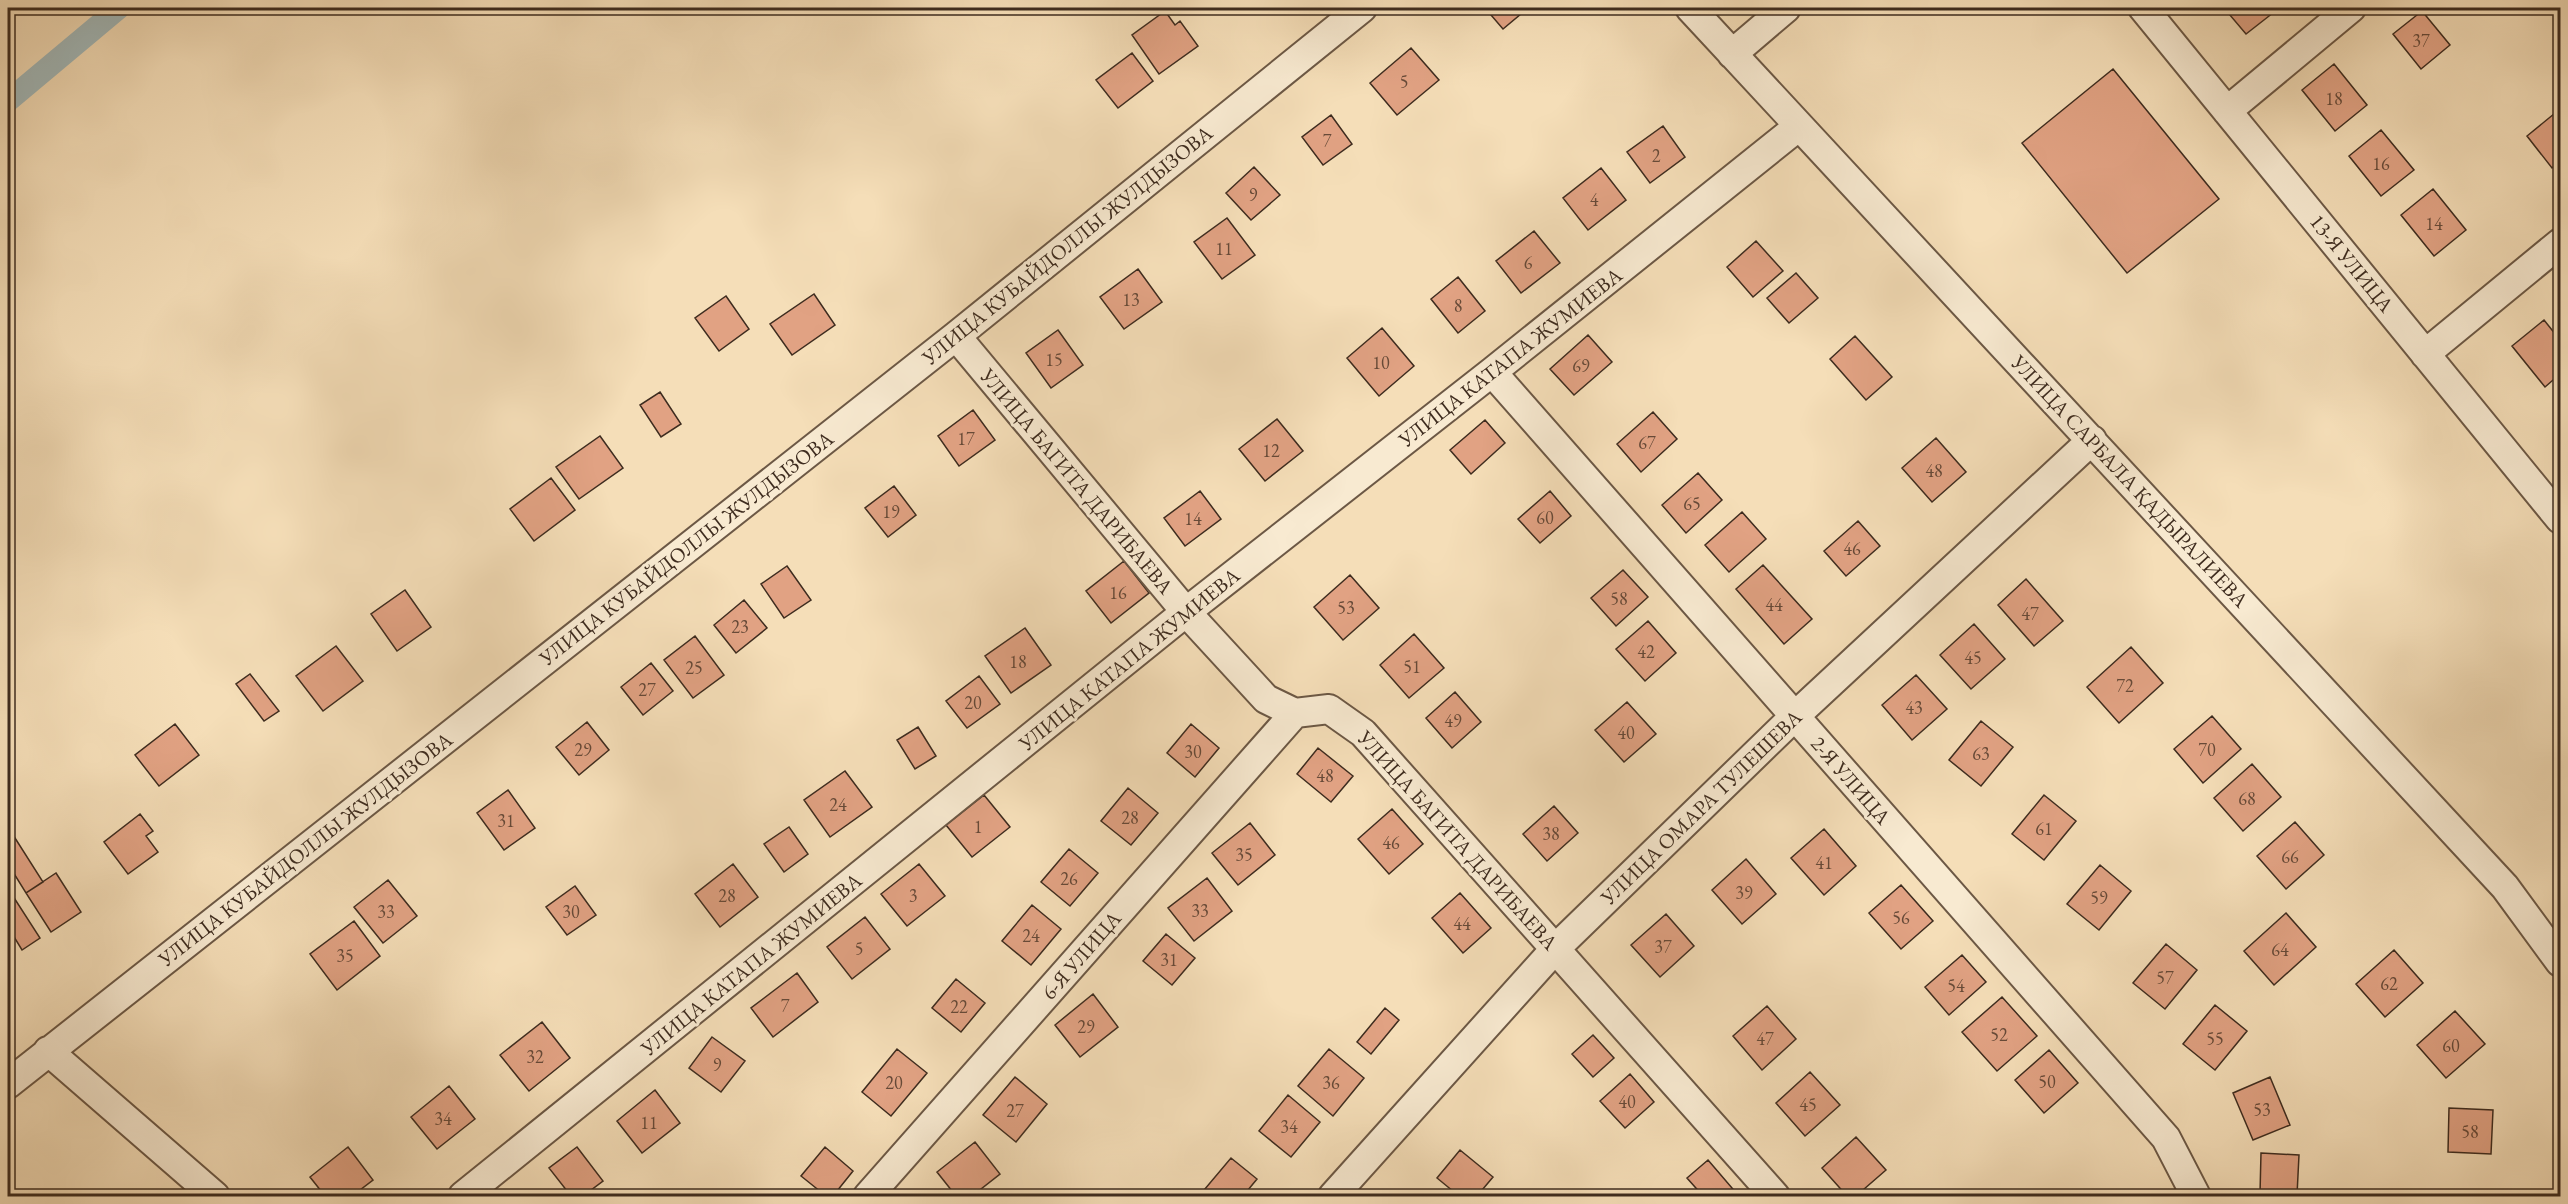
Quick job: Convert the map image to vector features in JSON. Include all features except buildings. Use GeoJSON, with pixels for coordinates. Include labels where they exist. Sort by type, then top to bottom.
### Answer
{"type":"FeatureCollection","features":[{"type":"Feature","properties":{"kind":"street","name":"УЛИЦА КУБАЙДОЛЛЫ ЖУЛДЫЗОВА"},"geometry":{"type":"LineString","coordinates":[[8,1084],[956,336],[1362,8]]}},
{"type":"Feature","properties":{"kind":"street","name":"УЛИЦА САРБАЛА ҚАДЫРАЛИЕВА"},"geometry":{"type":"LineString","coordinates":[[1690,8],[2505,887],[2560,962]]}},
{"type":"Feature","properties":{"kind":"street"},"geometry":{"type":"LineString","coordinates":[[1732,54],[1786,8]]}},
{"type":"Feature","properties":{"kind":"street","name":"13-Я УЛИЦА"},"geometry":{"type":"LineString","coordinates":[[2143,8],[2560,519]]}},
{"type":"Feature","properties":{"kind":"street"},"geometry":{"type":"LineString","coordinates":[[2227,111],[2351,8]]}},
{"type":"Feature","properties":{"kind":"street","name":"УЛИЦА КАТАПА ЖУМИЕВА"},"geometry":{"type":"LineString","coordinates":[[463,1197],[1186,612],[1492,372],[1799,126]]}},
{"type":"Feature","properties":{"kind":"street"},"geometry":{"type":"LineString","coordinates":[[2425,354],[2560,243]]}},
{"type":"Feature","properties":{"kind":"street","name":"УЛИЦА БАГИТА ДАРИБАЕВА"},"geometry":{"type":"LineString","coordinates":[[956,336],[1186,612],[1266,699],[1295,713],[1329,709],[1363,733],[1775,1197]]}},
{"type":"Feature","properties":{"kind":"street","name":"2-Я УЛИЦА"},"geometry":{"type":"LineString","coordinates":[[1492,372],[2166,1137],[2196,1197]]}},
{"type":"Feature","properties":{"kind":"street","name":"УЛИЦА ОМАРА ТУЛЕШЕВА"},"geometry":{"type":"LineString","coordinates":[[1333,1197],[1556,948],[1795,716],[2092,440]]}},
{"type":"Feature","properties":{"kind":"street","name":"6-Я УЛИЦА"},"geometry":{"type":"LineString","coordinates":[[868,1197],[1295,713]]}},
{"type":"Feature","properties":{"kind":"street"},"geometry":{"type":"LineString","coordinates":[[48,1051],[213,1196]]}},
{"type":"Feature","properties":{"kind":"waterway"},"geometry":{"type":"LineString","coordinates":[[8,101],[119,8]]}}]}
